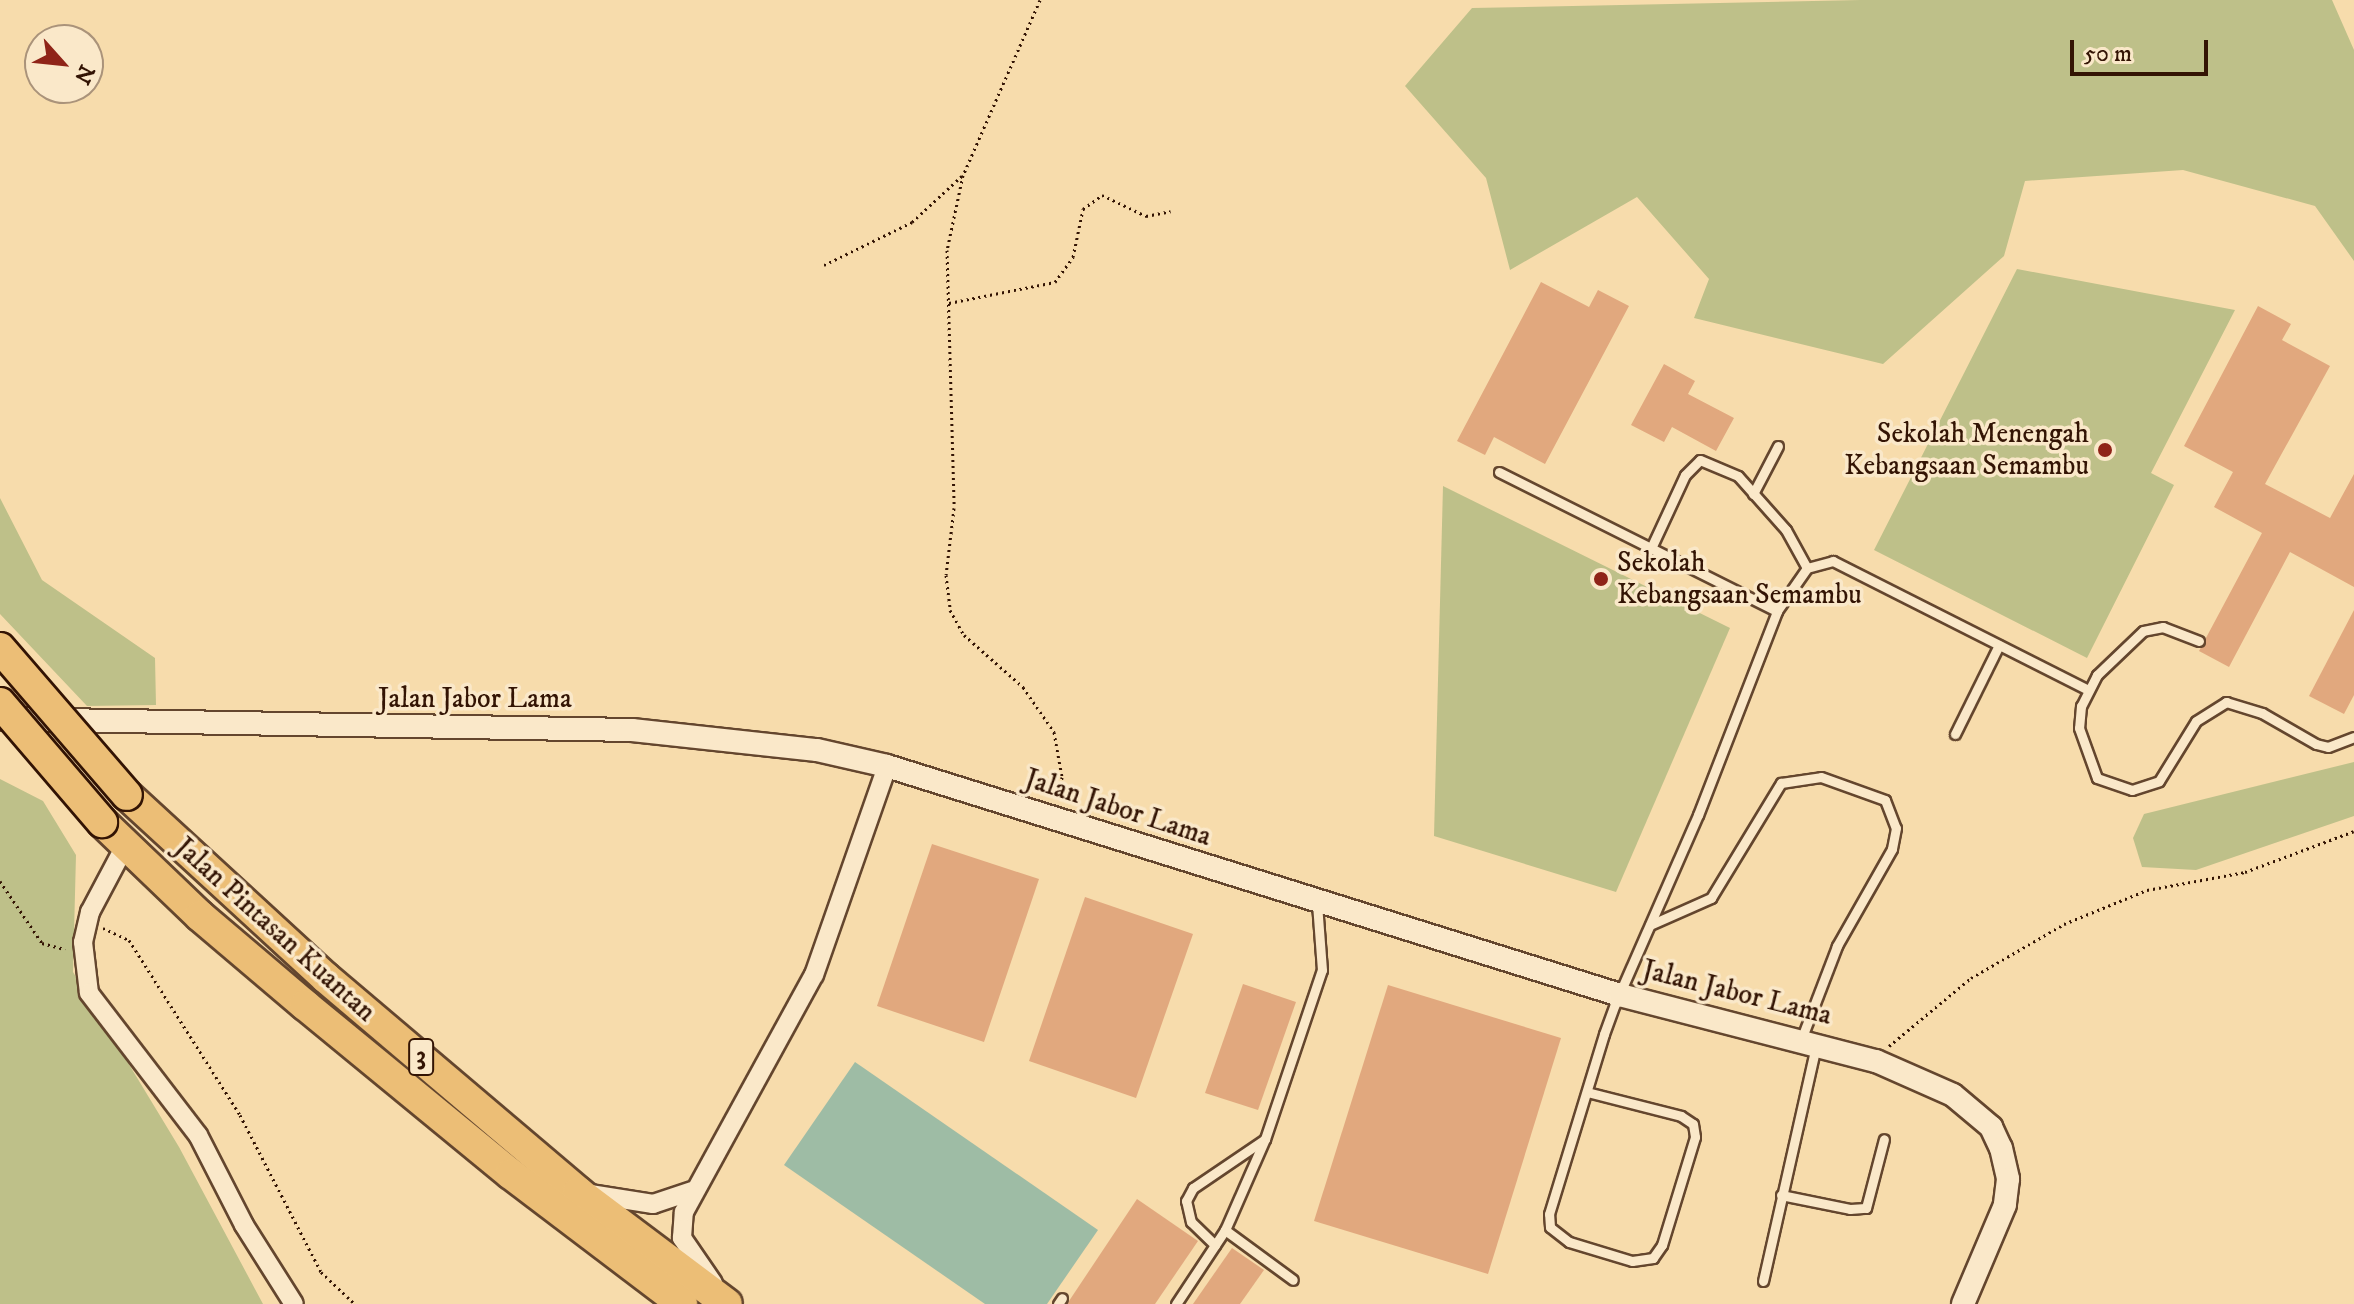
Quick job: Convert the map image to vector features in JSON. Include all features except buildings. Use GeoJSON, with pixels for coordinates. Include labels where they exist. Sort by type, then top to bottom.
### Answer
{"type":"FeatureCollection","features":[{"type":"Feature","properties":{"kind":"highway","name":"Jalan Pintasan Kuantan"},"geometry":{"type":"LineString","coordinates":[[0,648],[127,795],[326,978],[578,1192],[727,1304]]}},
{"type":"Feature","properties":{"kind":"highway","name":"Jalan Pintasan Kuantan"},"geometry":{"type":"LineString","coordinates":[[0,703],[125,846],[414,1094],[682,1304]]}},
{"type":"Feature","properties":{"kind":"street","name":"Jalan Jabor Lama"},"geometry":{"type":"LineString","coordinates":[[0,719],[632,730],[756,740],[887,766],[1317,903],[1620,995],[1876,1061],[1953,1095],[1991,1127],[2001,1148],[2008,1179],[2005,1205],[1963,1304]]}},
{"type":"Feature","properties":{"kind":"street"},"geometry":{"type":"LineString","coordinates":[[727,1304],[682,1238],[692,1191],[814,975],[887,766]]}},
{"type":"Feature","properties":{"kind":"street"},"geometry":{"type":"LineString","coordinates":[[125,846],[99,888],[83,942],[89,993],[198,1135],[244,1225],[294,1304]]}},
{"type":"Feature","properties":{"kind":"street"},"geometry":{"type":"LineString","coordinates":[[578,1192],[653,1204],[692,1191]]}},
{"type":"Feature","properties":{"kind":"lane"},"geometry":{"type":"LineString","coordinates":[[1753,494],[1778,446]]}},
{"type":"Feature","properties":{"kind":"lane"},"geometry":{"type":"LineString","coordinates":[[1652,546],[1685,475],[1700,460],[1738,476],[1786,530],[1807,568]]}},
{"type":"Feature","properties":{"kind":"lane"},"geometry":{"type":"LineString","coordinates":[[1499,472],[1777,611]]}},
{"type":"Feature","properties":{"kind":"lane"},"geometry":{"type":"LineString","coordinates":[[1587,1092],[1681,1116],[1693,1124],[1695,1137],[1662,1245],[1653,1258],[1632,1261],[1569,1242],[1550,1227],[1549,1214],[1587,1092],[1620,995],[1777,611],[1807,568],[1833,561],[2088,690]]}},
{"type":"Feature","properties":{"kind":"lane"},"geometry":{"type":"LineString","coordinates":[[2199,641],[2163,627],[2143,631],[2111,658],[2088,690],[2079,728],[2091,769],[2105,782],[2132,790],[2159,781],[2196,721],[2226,702],[2262,713],[2316,744],[2328,747],[2354,737]]}},
{"type":"Feature","properties":{"kind":"lane"},"geometry":{"type":"LineString","coordinates":[[1955,734],[1999,645]]}},
{"type":"Feature","properties":{"kind":"lane"},"geometry":{"type":"LineString","coordinates":[[1650,925],[1711,898],[1781,783],[1798,776],[1821,777],[1885,800],[1896,828],[1892,849],[1837,946],[1809,1042],[1763,1281]]}},
{"type":"Feature","properties":{"kind":"lane"},"geometry":{"type":"LineString","coordinates":[[1176,1304],[1225,1230],[1265,1139],[1322,970],[1317,903]]}},
{"type":"Feature","properties":{"kind":"lane"},"geometry":{"type":"LineString","coordinates":[[1215,1245],[1191,1222],[1186,1201],[1193,1188],[1265,1139]]}},
{"type":"Feature","properties":{"kind":"lane"},"geometry":{"type":"LineString","coordinates":[[1781,1195],[1850,1209],[1866,1208],[1884,1139]]}},
{"type":"Feature","properties":{"kind":"lane"},"geometry":{"type":"LineString","coordinates":[[1225,1230],[1293,1280]]}},
{"type":"Feature","properties":{"kind":"path"},"geometry":{"type":"LineString","coordinates":[[1040,0],[963,175],[947,250],[954,508],[946,575],[950,610],[964,635],[1023,687],[1054,732],[1062,777],[1056,820]]}},
{"type":"Feature","properties":{"kind":"path"},"geometry":{"type":"LineString","coordinates":[[824,265],[912,222],[963,175]]}},
{"type":"Feature","properties":{"kind":"path"},"geometry":{"type":"LineString","coordinates":[[949,303],[1055,282],[1073,257],[1083,209],[1102,195],[1146,216],[1171,211]]}},
{"type":"Feature","properties":{"kind":"path"},"geometry":{"type":"LineString","coordinates":[[1876,1061],[1898,1036],[1971,978],[2064,924],[2147,890],[2245,872],[2354,831]]}},
{"type":"Feature","properties":{"kind":"path"},"geometry":{"type":"LineString","coordinates":[[0,881],[42,943],[61,951],[83,942],[103,928],[129,940],[139,962],[240,1115],[321,1272],[355,1304]]}},
{"type":"Feature","properties":{"kind":"green space"},"geometry":{"type":"Polygon","coordinates":[[[1860,0],[2332,0],[2354,50],[2354,261],[2315,206],[2183,170],[2025,181],[2004,256],[1883,364],[1694,318],[1709,279],[1637,197],[1510,270],[1486,178],[1405,86],[1472,8],[1860,0]]]}},
{"type":"Feature","properties":{"kind":"green space"},"geometry":{"type":"Polygon","coordinates":[[[2017,269],[2235,310],[2151,473],[2174,485],[2087,658],[1874,550],[2017,269]]]}},
{"type":"Feature","properties":{"kind":"green space"},"geometry":{"type":"Polygon","coordinates":[[[1443,486],[1730,628],[1616,892],[1434,836],[1443,486]]]}},
{"type":"Feature","properties":{"kind":"green space"},"geometry":{"type":"Polygon","coordinates":[[[0,498],[42,580],[155,658],[156,705],[87,706],[0,614],[0,498]]]}},
{"type":"Feature","properties":{"kind":"green space"},"geometry":{"type":"Polygon","coordinates":[[[2354,762],[2354,816],[2196,870],[2142,867],[2133,838],[2144,814],[2354,762]]]}},
{"type":"Feature","properties":{"kind":"green space"},"geometry":{"type":"Polygon","coordinates":[[[0,779],[43,801],[76,855],[73,972],[179,1147],[263,1304],[0,1304],[0,779]]]}},
{"type":"Feature","properties":{"kind":"shaded area"},"geometry":{"type":"Polygon","coordinates":[[[855,1062],[1098,1230],[1047,1304],[985,1304],[784,1165],[855,1062]]]}},
{"type":"Feature","properties":{"kind":"place","name":"Sekolah Menengah Kebangsaan Semambu"},"geometry":{"type":"Point","coordinates":[2105,450]}},
{"type":"Feature","properties":{"kind":"place","name":"Sekolah Kebangsaan Semambu"},"geometry":{"type":"Point","coordinates":[1601,579]}}]}
